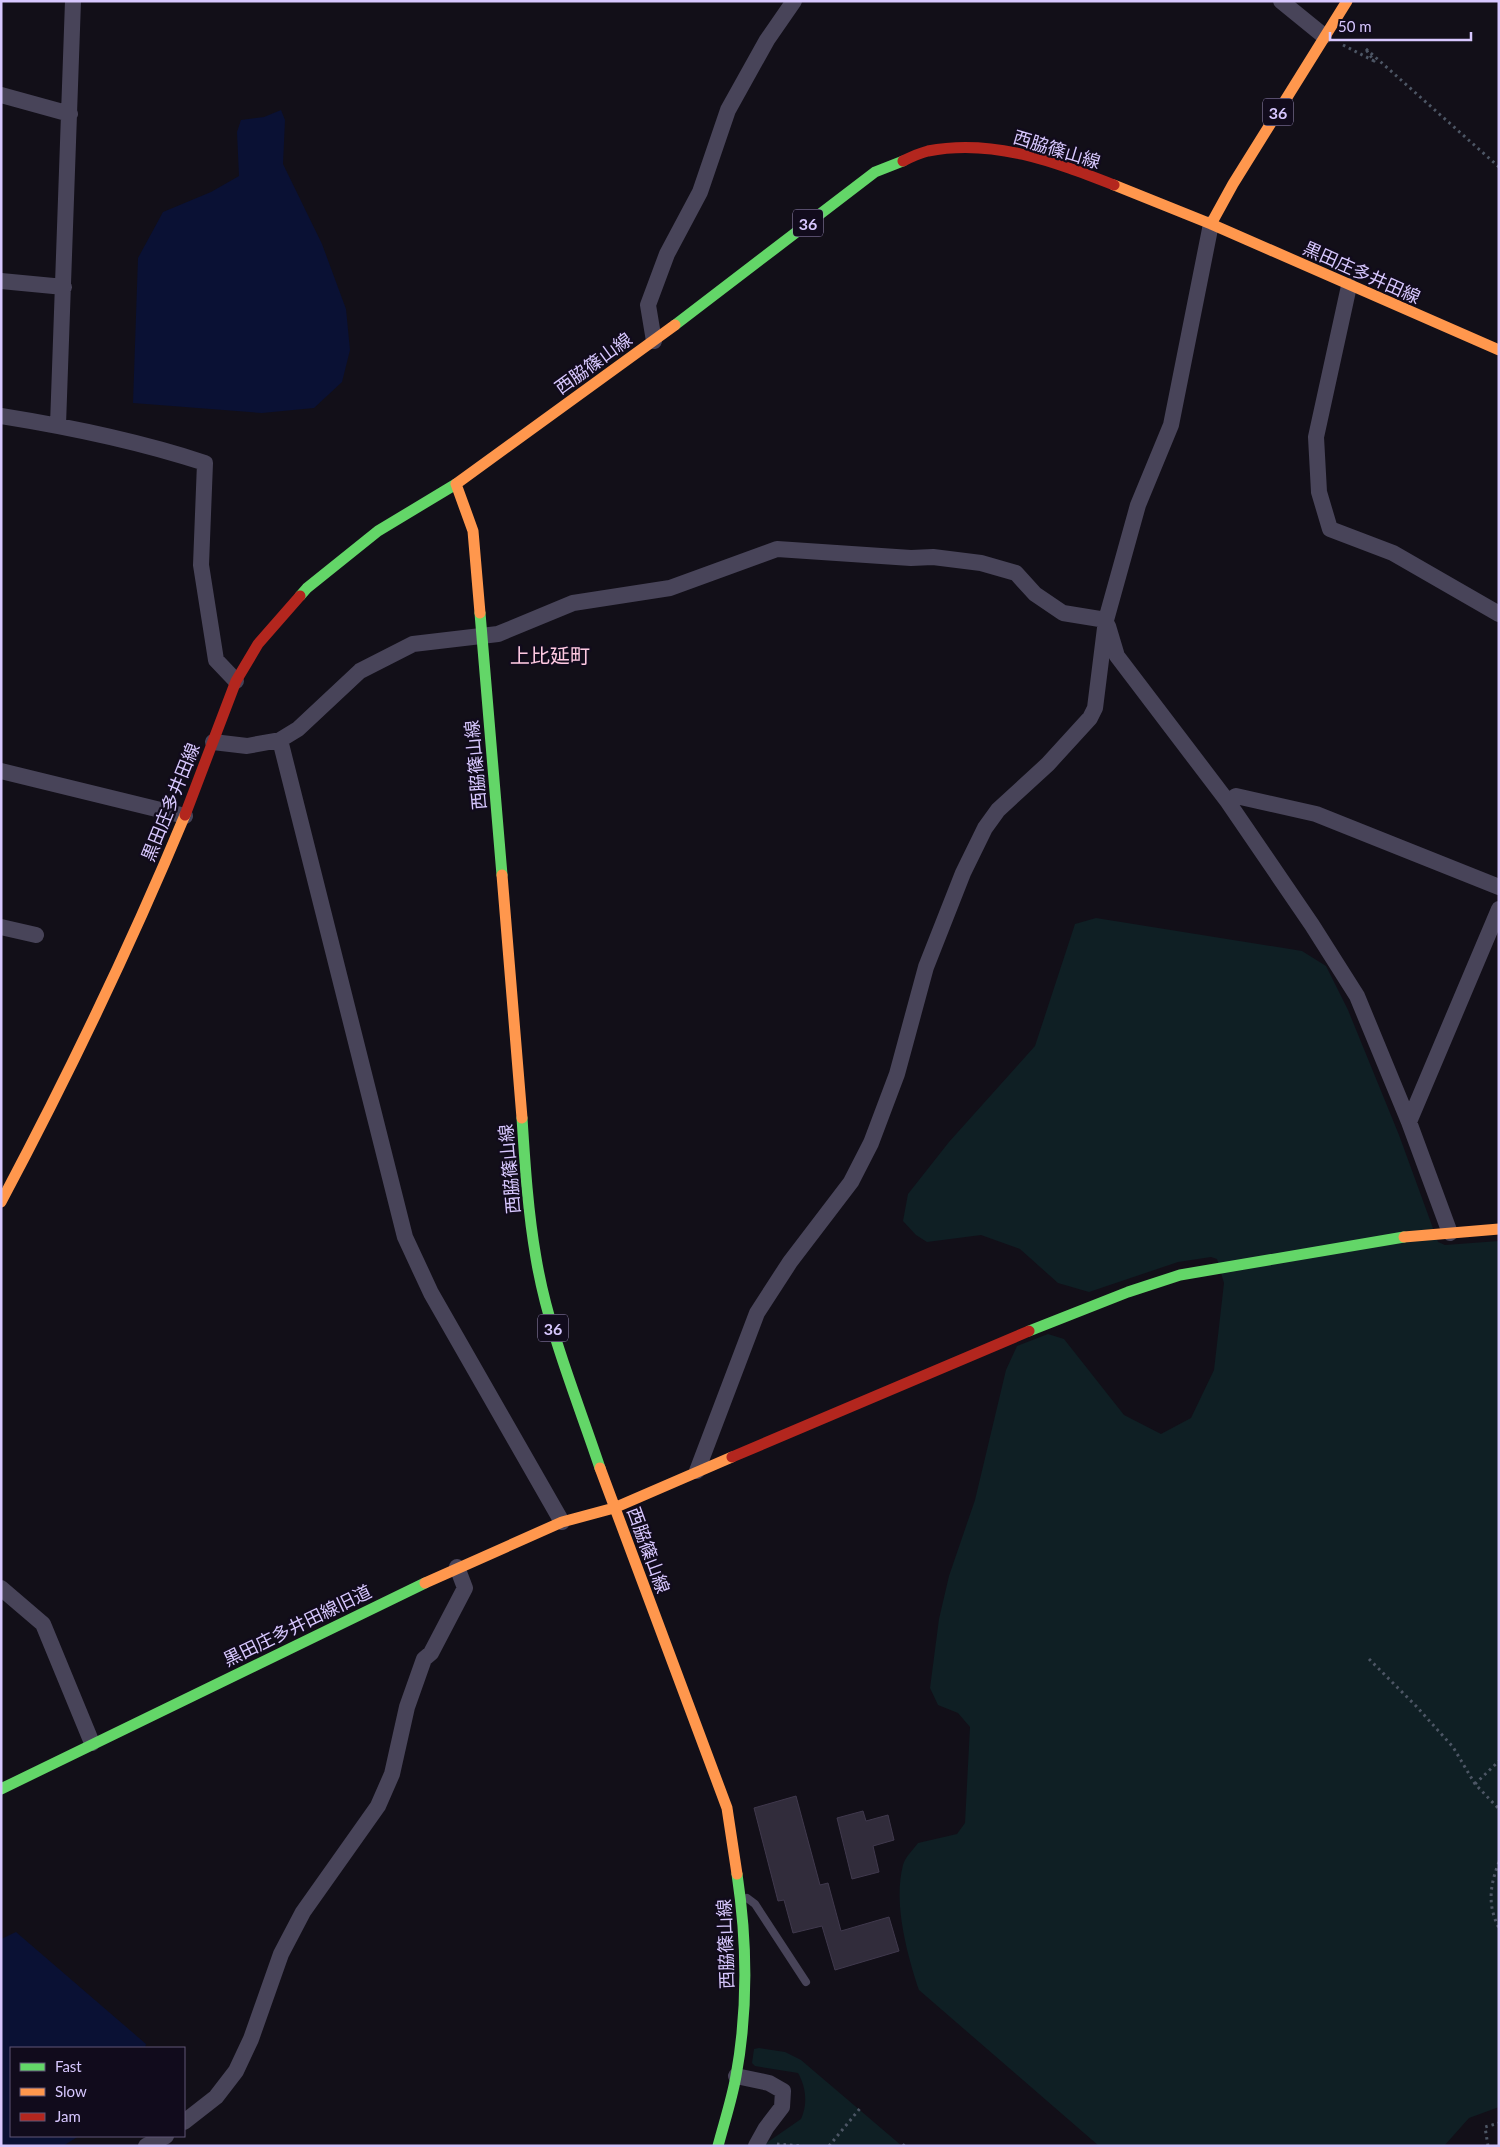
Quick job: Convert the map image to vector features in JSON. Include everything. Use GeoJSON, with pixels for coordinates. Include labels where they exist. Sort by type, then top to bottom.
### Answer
{"type":"FeatureCollection","features":[{"type":"Feature","properties":{"kind":"main road","name":"36"},"geometry":{"type":"LineString","coordinates":[[1211,224],[1233,184],[1347,1]]}},
{"type":"Feature","properties":{"kind":"main road","name":"西脇篠山線"},"geometry":{"type":"LineString","coordinates":[[718,2146],[736,2076],[744,2014],[744,1921],[740,1894],[726,1808],[614,1508],[553,1329],[536,1259],[527,1188],[510,958],[473,531],[456,484],[654,341],[875,172],[927,151],[977,147],[1018,152],[1073,169],[1211,224]]}},
{"type":"Feature","properties":{"kind":"main road","name":"黒田庄多井田線"},"geometry":{"type":"LineString","coordinates":[[1211,224],[1499,350]]}},
{"type":"Feature","properties":{"kind":"main road","name":"黒田庄多井田線"},"geometry":{"type":"LineString","coordinates":[[1,1202],[46,1117],[130,944],[185,816],[236,681],[258,644],[307,588],[378,530],[456,484]]}},
{"type":"Feature","properties":{"kind":"main road","name":"黒田庄多井田線旧道"},"geometry":{"type":"LineString","coordinates":[[1,1788],[457,1567],[562,1522],[614,1508],[1001,1342],[1128,1292],[1180,1275],[1402,1237],[1499,1229]]}},
{"type":"Feature","properties":{"kind":"street"},"geometry":{"type":"LineString","coordinates":[[58,425],[73,1]]}},
{"type":"Feature","properties":{"kind":"street"},"geometry":{"type":"LineString","coordinates":[[654,341],[648,306],[667,254],[700,192],[728,110],[766,40],[794,1]]}},
{"type":"Feature","properties":{"kind":"street"},"geometry":{"type":"LineString","coordinates":[[1281,1],[1324,36]]}},
{"type":"Feature","properties":{"kind":"street"},"geometry":{"type":"LineString","coordinates":[[1,96],[70,114]]}},
{"type":"Feature","properties":{"kind":"street"},"geometry":{"type":"LineString","coordinates":[[697,1471],[757,1313],[790,1262],[851,1182],[871,1143],[897,1074],[926,966],[963,873],[985,828],[998,810],[1048,764],[1090,718],[1095,708],[1106,620],[1138,505],[1171,425],[1211,224]]}},
{"type":"Feature","properties":{"kind":"street"},"geometry":{"type":"LineString","coordinates":[[1,281],[64,287]]}},
{"type":"Feature","properties":{"kind":"street"},"geometry":{"type":"LineString","coordinates":[[1349,286],[1316,437],[1319,492],[1330,529],[1393,553],[1499,614]]}},
{"type":"Feature","properties":{"kind":"street"},"geometry":{"type":"LineString","coordinates":[[1,416],[58,425],[164,449],[205,463],[201,565],[216,660],[236,681]]}},
{"type":"Feature","properties":{"kind":"street"},"geometry":{"type":"LineString","coordinates":[[213,742],[247,746],[280,740],[298,729],[360,671],[413,644],[498,634],[573,604],[670,588],[777,549],[911,558],[933,557],[981,562],[1016,573],[1035,594],[1064,613],[1106,620]]}},
{"type":"Feature","properties":{"kind":"street"},"geometry":{"type":"LineString","coordinates":[[1106,620],[1117,656],[1228,802],[1312,925],[1357,996],[1409,1122],[1450,1233]]}},
{"type":"Feature","properties":{"kind":"street"},"geometry":{"type":"LineString","coordinates":[[280,740],[405,1237],[431,1293],[562,1522]]}},
{"type":"Feature","properties":{"kind":"street"},"geometry":{"type":"LineString","coordinates":[[1,770],[185,816]]}},
{"type":"Feature","properties":{"kind":"street"},"geometry":{"type":"LineString","coordinates":[[1228,802],[1236,796],[1316,814],[1499,887]]}},
{"type":"Feature","properties":{"kind":"street"},"geometry":{"type":"LineString","coordinates":[[1409,1122],[1499,909]]}},
{"type":"Feature","properties":{"kind":"street"},"geometry":{"type":"LineString","coordinates":[[1,927],[36,935]]}},
{"type":"Feature","properties":{"kind":"street"},"geometry":{"type":"LineString","coordinates":[[185,2121],[216,2097],[236,2071],[251,2039],[281,1954],[303,1912],[352,1840],[367,1824],[378,1806],[392,1774],[407,1707],[424,1659],[431,1653],[436,1639],[464,1588],[457,1567]]}},
{"type":"Feature","properties":{"kind":"street"},"geometry":{"type":"LineString","coordinates":[[1,1588],[43,1624],[92,1743]]}},
{"type":"Feature","properties":{"kind":"street"},"geometry":{"type":"LineString","coordinates":[[736,2076],[769,2083],[783,2091],[782,2107],[766,2128],[756,2146]]}},
{"type":"Feature","properties":{"kind":"street"},"geometry":{"type":"LineString","coordinates":[[146,2146],[164,2137]]}},
{"type":"Feature","properties":{"kind":"lane"},"geometry":{"type":"LineString","coordinates":[[740,1894],[755,1904],[806,1982]]}},
{"type":"Feature","properties":{"kind":"path"},"geometry":{"type":"LineString","coordinates":[[1324,36],[1374,62],[1365,48],[1499,167]]}},
{"type":"Feature","properties":{"kind":"path"},"geometry":{"type":"LineString","coordinates":[[1369,1659],[1416,1706],[1453,1748],[1475,1784],[1499,1809]]}},
{"type":"Feature","properties":{"kind":"path"},"geometry":{"type":"LineString","coordinates":[[1475,1784],[1499,1761]]}},
{"type":"Feature","properties":{"kind":"path"},"geometry":{"type":"LineString","coordinates":[[1499,1862],[1493,1876],[1490,1907],[1499,1928]]}},
{"type":"Feature","properties":{"kind":"path"},"geometry":{"type":"LineString","coordinates":[[829,2146],[862,2106]]}},
{"type":"Feature","properties":{"kind":"path"},"geometry":{"type":"LineString","coordinates":[[1488,2146],[1484,2127],[1499,2123]]}},
{"type":"Feature","properties":{"kind":"path"},"geometry":{"type":"LineString","coordinates":[[772,2146],[780,2143],[803,2146]]}},
{"type":"Feature","properties":{"kind":"shaded area"},"geometry":{"type":"Polygon","coordinates":[[[1096,918],[1302,951],[1326,966],[1348,1010],[1399,1135],[1438,1242],[1445,1245],[1499,1241],[1499,2107],[1469,2118],[1444,2146],[1099,2146],[919,1990],[910,1961],[903,1928],[900,1896],[900,1880],[904,1862],[918,1843],[957,1834],[965,1823],[970,1727],[958,1713],[938,1705],[930,1688],[939,1619],[949,1576],[975,1500],[1006,1370],[1017,1346],[1048,1334],[1064,1339],[1124,1415],[1161,1434],[1191,1418],[1214,1370],[1224,1283],[1217,1259],[1211,1257],[1178,1262],[1089,1292],[1058,1283],[1020,1249],[981,1235],[927,1242],[916,1235],[903,1221],[908,1194],[949,1142],[1035,1046],[1075,924],[1096,918]]]}},
{"type":"Feature","properties":{"kind":"shaded area"},"geometry":{"type":"Polygon","coordinates":[[[754,2049],[785,2052],[801,2060],[902,2146],[762,2146],[801,2119],[805,2107],[805,2096],[803,2084],[798,2073],[755,2066],[752,2063],[754,2049]]]}},
{"type":"Feature","properties":{"kind":"water"},"geometry":{"type":"Polygon","coordinates":[[[281,110],[285,120],[283,164],[322,244],[346,309],[350,350],[342,382],[314,408],[262,413],[133,403],[138,258],[163,212],[211,192],[239,176],[237,132],[241,120],[264,117],[281,110]]]}},
{"type":"Feature","properties":{"kind":"water"},"geometry":{"type":"Polygon","coordinates":[[[16,1932],[146,2044],[145,2047],[10,2047],[10,2137],[77,2137],[63,2146],[1,2146],[1,1939],[16,1932]]]}},
{"type":"Feature","properties":{"kind":"building"},"geometry":{"type":"Polygon","coordinates":[[[796,1796],[820,1885],[828,1883],[841,1931],[889,1917],[899,1951],[835,1970],[822,1926],[793,1933],[784,1900],[778,1901],[754,1808],[796,1796]]]}},
{"type":"Feature","properties":{"kind":"building"},"geometry":{"type":"Polygon","coordinates":[[[863,1811],[866,1821],[888,1815],[894,1840],[873,1846],[879,1872],[852,1879],[837,1818],[863,1811]]]}},
{"type":"Feature","properties":{"kind":"traffic: fast"},"geometry":{"type":"LineString","coordinates":[[675,325],[875,172],[903,161]]}},
{"type":"Feature","properties":{"kind":"traffic: fast"},"geometry":{"type":"LineString","coordinates":[[300,596],[307,588],[378,531],[456,484]]}},
{"type":"Feature","properties":{"kind":"traffic: fast"},"geometry":{"type":"LineString","coordinates":[[480,613],[502,875]]}},
{"type":"Feature","properties":{"kind":"traffic: fast"},"geometry":{"type":"LineString","coordinates":[[522,1118],[529,1206],[541,1285],[555,1338],[600,1468]]}},
{"type":"Feature","properties":{"kind":"traffic: fast"},"geometry":{"type":"LineString","coordinates":[[1029,1331],[1128,1292],[1180,1275],[1404,1237]]}},
{"type":"Feature","properties":{"kind":"traffic: fast"},"geometry":{"type":"LineString","coordinates":[[1,1789],[425,1583]]}},
{"type":"Feature","properties":{"kind":"traffic: fast"},"geometry":{"type":"LineString","coordinates":[[718,2146],[734,2085],[743,2026],[745,1975],[743,1924],[737,1874]]}},
{"type":"Feature","properties":{"kind":"traffic: slow"},"geometry":{"type":"LineString","coordinates":[[1114,185],[1211,224],[1233,184],[1347,1]]}},
{"type":"Feature","properties":{"kind":"traffic: slow"},"geometry":{"type":"LineString","coordinates":[[1211,224],[1499,350]]}},
{"type":"Feature","properties":{"kind":"traffic: slow"},"geometry":{"type":"LineString","coordinates":[[480,613],[473,531],[456,484],[675,325]]}},
{"type":"Feature","properties":{"kind":"traffic: slow"},"geometry":{"type":"LineString","coordinates":[[1,1202],[98,1011],[185,815]]}},
{"type":"Feature","properties":{"kind":"traffic: slow"},"geometry":{"type":"LineString","coordinates":[[502,875],[522,1118]]}},
{"type":"Feature","properties":{"kind":"traffic: slow"},"geometry":{"type":"LineString","coordinates":[[1404,1237],[1499,1229]]}},
{"type":"Feature","properties":{"kind":"traffic: slow"},"geometry":{"type":"LineString","coordinates":[[425,1583],[562,1522],[614,1508],[732,1457]]}},
{"type":"Feature","properties":{"kind":"traffic: slow"},"geometry":{"type":"LineString","coordinates":[[600,1468],[727,1808],[737,1874]]}},
{"type":"Feature","properties":{"kind":"traffic: jam"},"geometry":{"type":"LineString","coordinates":[[903,161],[928,151],[952,148],[1000,150],[1023,154],[1069,168],[1114,185]]}},
{"type":"Feature","properties":{"kind":"traffic: jam"},"geometry":{"type":"LineString","coordinates":[[185,815],[236,681],[258,644],[300,596]]}},
{"type":"Feature","properties":{"kind":"traffic: jam"},"geometry":{"type":"LineString","coordinates":[[732,1457],[1029,1331]]}},
{"type":"Feature","properties":{"kind":"district","name":"上比延町"},"geometry":{"type":"Point","coordinates":[550,655]}}]}
